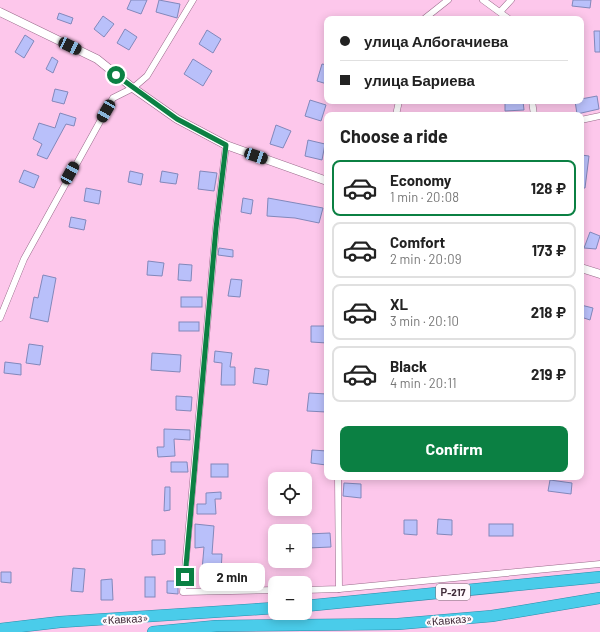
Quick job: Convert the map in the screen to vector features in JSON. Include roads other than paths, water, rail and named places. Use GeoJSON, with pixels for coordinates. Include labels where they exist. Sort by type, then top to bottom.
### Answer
{"type":"FeatureCollection","features":[{"type":"Feature","properties":{"kind":"highway","name":"Р-217"},"geometry":{"type":"LineString","coordinates":[[312,605],[600,577]]}},
{"type":"Feature","properties":{"kind":"highway","name":"«Кавказ»"},"geometry":{"type":"LineString","coordinates":[[153,632],[216,626],[406,623],[492,616],[600,598]]}},
{"type":"Feature","properties":{"kind":"highway","name":"«Кавказ»"},"geometry":{"type":"LineString","coordinates":[[0,629],[60,622],[268,608]]}},
{"type":"Feature","properties":{"kind":"street"},"geometry":{"type":"LineString","coordinates":[[0,318],[24,259],[113,98],[133,88],[147,76],[193,0]]}},
{"type":"Feature","properties":{"kind":"street"},"geometry":{"type":"LineString","coordinates":[[428,16],[448,0]]}},
{"type":"Feature","properties":{"kind":"street"},"geometry":{"type":"LineString","coordinates":[[483,0],[505,16]]}},
{"type":"Feature","properties":{"kind":"street"},"geometry":{"type":"LineString","coordinates":[[500,12],[511,0]]}},
{"type":"Feature","properties":{"kind":"street"},"geometry":{"type":"LineString","coordinates":[[0,12],[97,59],[133,88],[177,119],[226,145],[324,180]]}},
{"type":"Feature","properties":{"kind":"street"},"geometry":{"type":"LineString","coordinates":[[584,119],[600,116]]}},
{"type":"Feature","properties":{"kind":"street"},"geometry":{"type":"LineString","coordinates":[[226,145],[216,228],[184,592],[268,590]]}},
{"type":"Feature","properties":{"kind":"street"},"geometry":{"type":"LineString","coordinates":[[584,269],[600,274]]}},
{"type":"Feature","properties":{"kind":"street"},"geometry":{"type":"LineString","coordinates":[[338,480],[339,589]]}},
{"type":"Feature","properties":{"kind":"street"},"geometry":{"type":"LineString","coordinates":[[312,590],[339,589],[600,564]]}}]}
